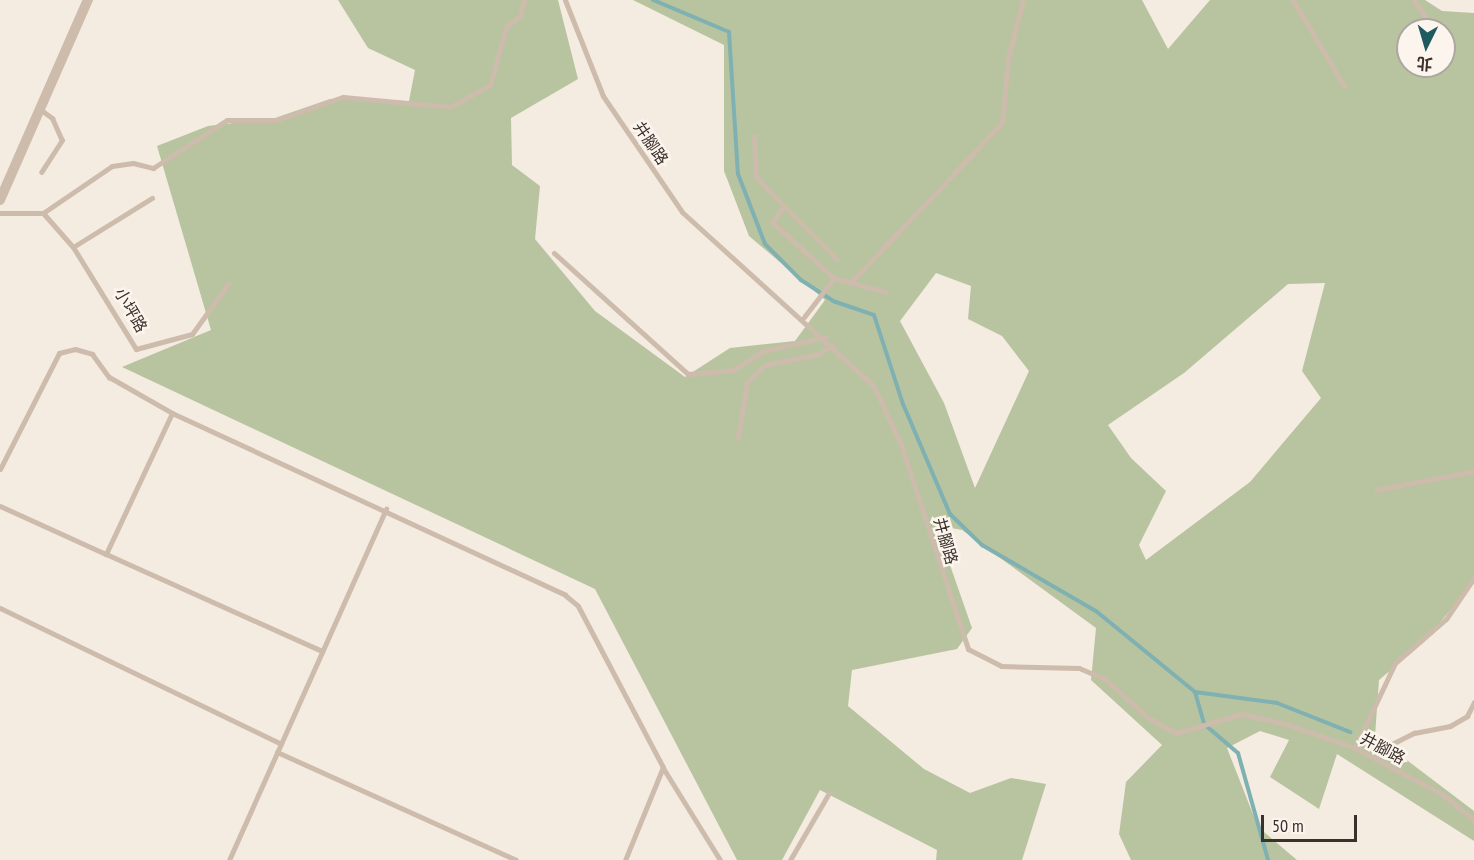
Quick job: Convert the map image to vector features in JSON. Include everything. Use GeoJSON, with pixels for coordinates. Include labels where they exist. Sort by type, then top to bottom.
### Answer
{"type":"FeatureCollection","features":[{"type":"Feature","properties":{"kind":"street"},"geometry":{"type":"LineString","coordinates":[[0,200],[88,0]]}},
{"type":"Feature","properties":{"kind":"lane"},"geometry":{"type":"LineString","coordinates":[[0,213],[43,213],[112,166],[133,163],[153,168],[227,120],[277,120],[343,97],[450,107],[489,85],[506,27],[520,16],[524,0]]}},
{"type":"Feature","properties":{"kind":"lane","name":"井腳路"},"geometry":{"type":"LineString","coordinates":[[565,0],[603,96],[682,212],[804,317],[873,385],[900,442],[968,649],[1001,666],[1079,668],[1105,679],[1166,731],[1184,734],[1224,715],[1286,724],[1355,748],[1442,794],[1474,820]]}},
{"type":"Feature","properties":{"kind":"lane"},"geometry":{"type":"LineString","coordinates":[[852,281],[1002,123],[1008,58],[1023,0]]}},
{"type":"Feature","properties":{"kind":"lane"},"geometry":{"type":"LineString","coordinates":[[1293,0],[1344,86]]}},
{"type":"Feature","properties":{"kind":"lane"},"geometry":{"type":"LineString","coordinates":[[1413,0],[1426,18]]}},
{"type":"Feature","properties":{"kind":"lane"},"geometry":{"type":"LineString","coordinates":[[40,109],[52,118],[62,140],[41,172]]}},
{"type":"Feature","properties":{"kind":"lane"},"geometry":{"type":"LineString","coordinates":[[754,136],[756,177],[837,259]]}},
{"type":"Feature","properties":{"kind":"lane"},"geometry":{"type":"LineString","coordinates":[[73,247],[152,198]]}},
{"type":"Feature","properties":{"kind":"lane"},"geometry":{"type":"LineString","coordinates":[[784,206],[772,222],[834,278],[886,292]]}},
{"type":"Feature","properties":{"kind":"lane","name":"小坪路"},"geometry":{"type":"LineString","coordinates":[[43,213],[73,247],[136,349],[192,334],[228,284]]}},
{"type":"Feature","properties":{"kind":"lane"},"geometry":{"type":"LineString","coordinates":[[554,253],[688,374],[733,370],[763,351],[825,337]]}},
{"type":"Feature","properties":{"kind":"lane"},"geometry":{"type":"LineString","coordinates":[[804,317],[834,278]]}},
{"type":"Feature","properties":{"kind":"lane"},"geometry":{"type":"LineString","coordinates":[[738,437],[747,382],[765,365],[819,354],[832,345]]}},
{"type":"Feature","properties":{"kind":"lane"},"geometry":{"type":"LineString","coordinates":[[0,469],[59,353],[75,349],[92,354],[109,377],[172,413],[386,509],[578,606],[663,767],[720,860]]}},
{"type":"Feature","properties":{"kind":"lane"},"geometry":{"type":"LineString","coordinates":[[106,554],[172,413]]}},
{"type":"Feature","properties":{"kind":"lane"},"geometry":{"type":"LineString","coordinates":[[1376,490],[1474,471]]}},
{"type":"Feature","properties":{"kind":"lane"},"geometry":{"type":"LineString","coordinates":[[0,506],[322,651]]}},
{"type":"Feature","properties":{"kind":"lane"},"geometry":{"type":"LineString","coordinates":[[229,860],[386,509]]}},
{"type":"Feature","properties":{"kind":"lane"},"geometry":{"type":"LineString","coordinates":[[1355,748],[1395,663],[1446,619],[1474,578]]}},
{"type":"Feature","properties":{"kind":"lane"},"geometry":{"type":"LineString","coordinates":[[0,608],[280,744]]}},
{"type":"Feature","properties":{"kind":"lane"},"geometry":{"type":"LineString","coordinates":[[1375,759],[1382,749],[1471,716],[1474,702]]}},
{"type":"Feature","properties":{"kind":"lane"},"geometry":{"type":"LineString","coordinates":[[1359,737],[1382,749]]}},
{"type":"Feature","properties":{"kind":"lane"},"geometry":{"type":"LineString","coordinates":[[277,752],[516,860]]}},
{"type":"Feature","properties":{"kind":"lane"},"geometry":{"type":"LineString","coordinates":[[625,860],[663,767]]}},
{"type":"Feature","properties":{"kind":"lane"},"geometry":{"type":"LineString","coordinates":[[790,860],[829,793]]}},
{"type":"Feature","properties":{"kind":"green space"},"geometry":{"type":"Polygon","coordinates":[[[338,0],[558,0],[578,79],[511,118],[512,165],[540,186],[535,239],[595,311],[685,377],[730,348],[795,341],[825,300],[749,236],[724,171],[724,45],[633,0],[1142,0],[1168,49],[1210,0],[1425,0],[1442,11],[1474,13],[1474,581],[1424,642],[1379,680],[1375,736],[1474,811],[1474,841],[1337,754],[1319,809],[1270,777],[1289,740],[1260,731],[1227,748],[1258,827],[1297,860],[1131,860],[1119,834],[1126,782],[1162,745],[1091,680],[1096,628],[962,530],[936,525],[972,628],[957,649],[852,670],[848,706],[924,769],[970,793],[1011,778],[1046,784],[1022,860],[936,860],[937,850],[820,790],[782,860],[737,860],[595,589],[122,367],[211,330],[157,146],[208,126],[275,118],[330,99],[409,101],[415,70],[368,48],[338,0]],[[936,273],[900,321],[944,403],[975,488],[1029,371],[1002,336],[968,319],[971,286],[936,273]],[[1325,283],[1288,284],[1184,373],[1108,425],[1131,458],[1166,491],[1139,545],[1146,560],[1250,482],[1321,398],[1302,371],[1325,283]]]}},
{"type":"Feature","properties":{"kind":"waterway"},"geometry":{"type":"LineString","coordinates":[[653,0],[729,32],[738,174],[765,244],[801,280],[833,301],[874,315],[903,404],[950,514],[982,545],[1096,611],[1195,692],[1204,724],[1238,753],[1268,860]]}},
{"type":"Feature","properties":{"kind":"waterway"},"geometry":{"type":"LineString","coordinates":[[1195,692],[1277,703],[1350,732]]}}]}
